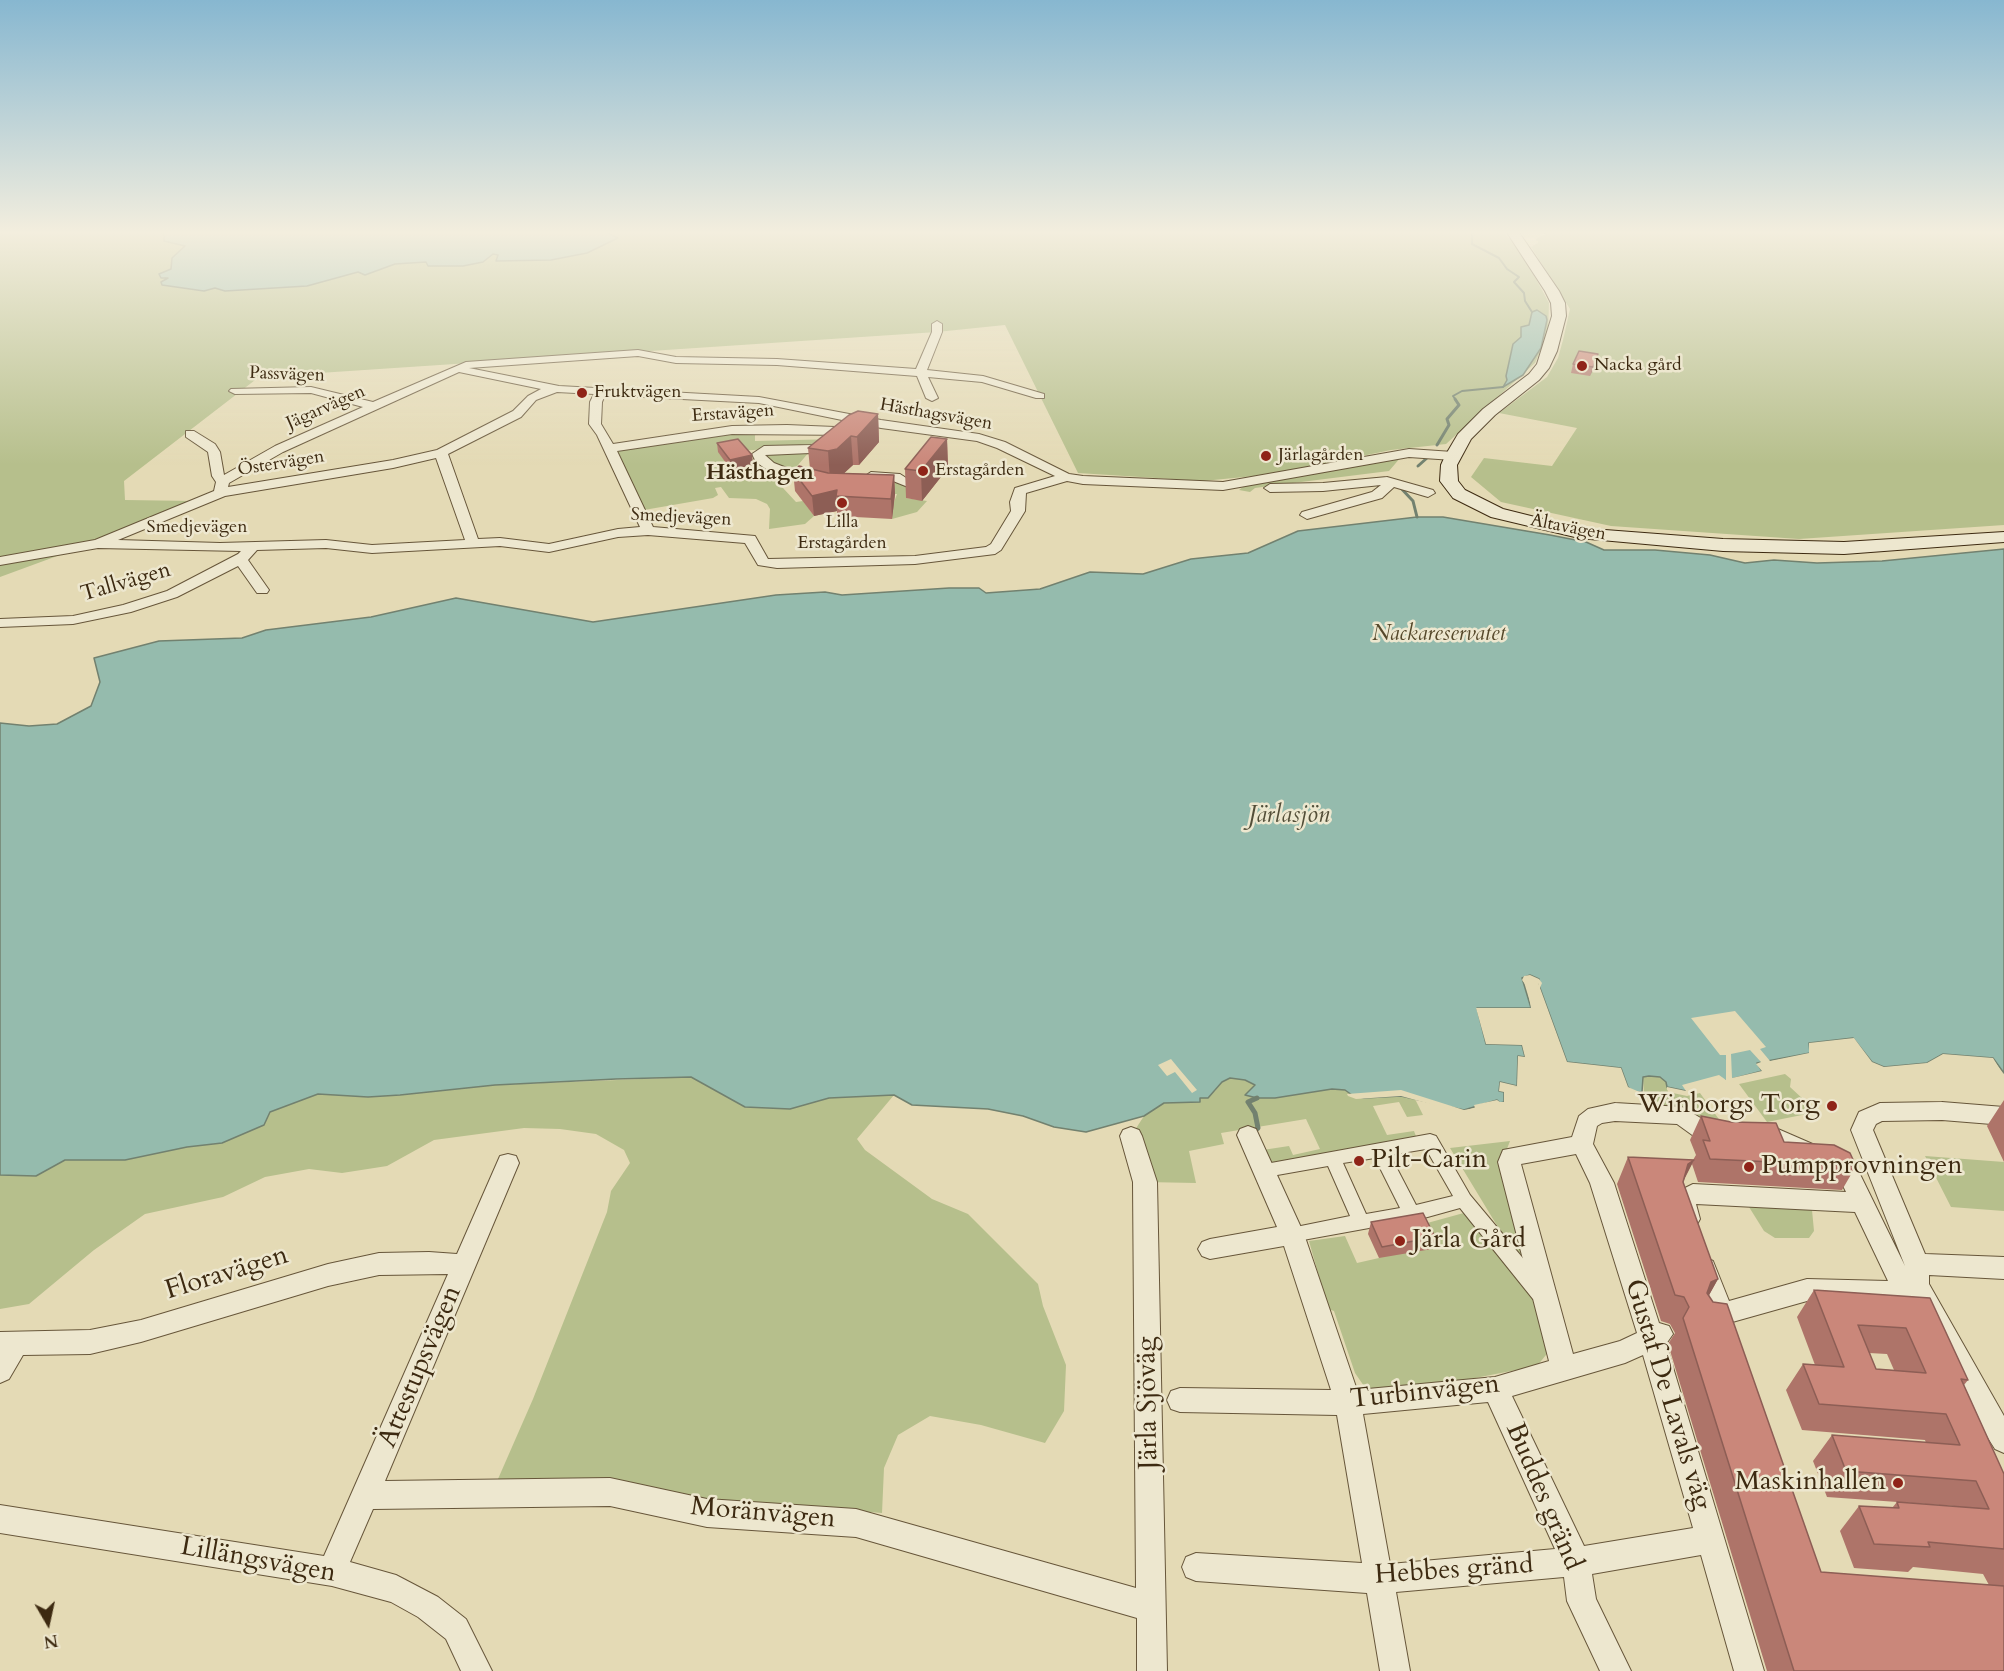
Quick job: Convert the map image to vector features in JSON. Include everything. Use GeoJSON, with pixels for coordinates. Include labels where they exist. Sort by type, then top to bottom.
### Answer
{"type":"FeatureCollection","features":[{"type":"Feature","properties":{"kind":"main road"},"geometry":{"type":"LineString","coordinates":[[1453,456],[1464,437],[1489,411],[1534,377],[1544,364],[1552,344],[1559,316],[1558,309]]}},
{"type":"Feature","properties":{"kind":"main road","name":"Ältavägen"},"geometry":{"type":"LineString","coordinates":[[1453,456],[1449,465],[1449,481],[1459,494],[1469,501],[1497,513],[1579,533],[1724,545],[1818,549],[2004,537]]}},
{"type":"Feature","properties":{"kind":"street"},"geometry":{"type":"LineString","coordinates":[[932,398],[921,373],[937,332],[937,324]]}},
{"type":"Feature","properties":{"kind":"street","name":"Jägarvägen"},"geometry":{"type":"LineString","coordinates":[[221,487],[279,448],[465,365],[477,363],[631,352],[676,360],[777,362],[983,379],[1040,396]]}},
{"type":"Feature","properties":{"kind":"street","name":"Hästhagsvägen"},"geometry":{"type":"LineString","coordinates":[[459,369],[559,389],[759,400],[874,423],[990,441],[1066,477],[1102,482],[1223,486],[1409,453],[1453,456]]}},
{"type":"Feature","properties":{"kind":"street","name":"Östervägen"},"geometry":{"type":"LineString","coordinates":[[0,561],[98,544],[221,487],[244,487],[393,464],[441,453],[517,414],[532,398],[542,392],[559,389]]}},
{"type":"Feature","properties":{"kind":"street","name":"Passvägen"},"geometry":{"type":"LineString","coordinates":[[235,391],[311,390],[373,406]]}},
{"type":"Feature","properties":{"kind":"street"},"geometry":{"type":"LineString","coordinates":[[601,392],[596,402],[595,423],[648,531]]}},
{"type":"Feature","properties":{"kind":"street"},"geometry":{"type":"LineString","coordinates":[[793,476],[813,454],[821,453],[874,423]]}},
{"type":"Feature","properties":{"kind":"street","name":"Erstavägen"},"geometry":{"type":"LineString","coordinates":[[609,448],[732,430],[787,429],[861,432]]}},
{"type":"Feature","properties":{"kind":"street"},"geometry":{"type":"LineString","coordinates":[[190,434],[214,452],[221,487]]}},
{"type":"Feature","properties":{"kind":"street"},"geometry":{"type":"LineString","coordinates":[[821,453],[812,449],[782,449],[764,450],[758,454],[759,459],[770,466],[809,483],[830,486]]}},
{"type":"Feature","properties":{"kind":"street"},"geometry":{"type":"LineString","coordinates":[[441,453],[473,543]]}},
{"type":"Feature","properties":{"kind":"street"},"geometry":{"type":"LineString","coordinates":[[858,479],[880,475],[895,477],[908,483]]}},
{"type":"Feature","properties":{"kind":"street","name":"Smedjevägen"},"geometry":{"type":"LineString","coordinates":[[98,544],[252,547],[326,544],[372,549],[506,542],[549,548],[618,533],[648,531],[750,539],[764,562],[777,564],[915,560],[990,551],[996,546],[1018,511],[1017,502],[1020,491],[1066,477]]}},
{"type":"Feature","properties":{"kind":"street","name":"Hästhagsvägen"},"geometry":{"type":"LineString","coordinates":[[1223,486],[1235,493],[1250,494],[1277,487],[1323,487],[1387,481],[1428,493]]}},
{"type":"Feature","properties":{"kind":"street"},"geometry":{"type":"LineString","coordinates":[[1307,514],[1377,495],[1388,486],[1387,481]]}},
{"type":"Feature","properties":{"kind":"street","name":"Tallvägen"},"geometry":{"type":"LineString","coordinates":[[0,623],[73,620],[126,609],[172,594],[240,559],[252,547]]}},
{"type":"Feature","properties":{"kind":"street"},"geometry":{"type":"LineString","coordinates":[[240,559],[262,590]]}},
{"type":"Feature","properties":{"kind":"street"},"geometry":{"type":"LineString","coordinates":[[2004,1116],[1942,1111],[1880,1112],[1867,1118],[1863,1123],[1865,1140],[1917,1274],[1983,1407],[2004,1440]]}},
{"type":"Feature","properties":{"kind":"street"},"geometry":{"type":"LineString","coordinates":[[1564,1370],[1509,1162],[1511,1155],[1584,1133],[1596,1115],[1615,1112],[1667,1114],[1682,1116],[1703,1131],[1719,1134],[1771,1135],[1846,1169],[1897,1275],[2004,1268]]}},
{"type":"Feature","properties":{"kind":"street","name":"Gustaf De Lavals väg"},"geometry":{"type":"LineString","coordinates":[[1584,1133],[1657,1337],[1710,1539],[1749,1671]]}},
{"type":"Feature","properties":{"kind":"street","name":"Järla Sjöväg"},"geometry":{"type":"LineString","coordinates":[[1131,1136],[1145,1182],[1152,1671]]}},
{"type":"Feature","properties":{"kind":"street"},"geometry":{"type":"LineString","coordinates":[[1248,1136],[1266,1170],[1292,1234],[1348,1403],[1395,1671]]}},
{"type":"Feature","properties":{"kind":"street"},"geometry":{"type":"LineString","coordinates":[[1266,1170],[1430,1141],[1464,1200],[1479,1215],[1516,1267],[1544,1297]]}},
{"type":"Feature","properties":{"kind":"street"},"geometry":{"type":"LineString","coordinates":[[1380,1151],[1411,1213]]}},
{"type":"Feature","properties":{"kind":"street"},"geometry":{"type":"LineString","coordinates":[[1333,1159],[1361,1221]]}},
{"type":"Feature","properties":{"kind":"street","name":"Ättestupsvägen"},"geometry":{"type":"LineString","coordinates":[[332,1572],[508,1163]]}},
{"type":"Feature","properties":{"kind":"street"},"geometry":{"type":"LineString","coordinates":[[1863,1203],[1693,1194],[1685,1199],[1684,1208],[1695,1240],[1714,1316],[1807,1290],[1891,1292],[1917,1274]]}},
{"type":"Feature","properties":{"kind":"street"},"geometry":{"type":"LineString","coordinates":[[1210,1249],[1411,1213],[1464,1200]]}},
{"type":"Feature","properties":{"kind":"street","name":"Floravägen"},"geometry":{"type":"LineString","coordinates":[[8,1344],[90,1342],[141,1331],[307,1281],[379,1264],[429,1262],[464,1265]]}},
{"type":"Feature","properties":{"kind":"street","name":"Turbinvägen"},"geometry":{"type":"LineString","coordinates":[[1180,1400],[1348,1403],[1496,1389],[1564,1370],[1657,1337]]}},
{"type":"Feature","properties":{"kind":"street"},"geometry":{"type":"LineString","coordinates":[[0,1371],[8,1344]]}},
{"type":"Feature","properties":{"kind":"street","name":"Buddes gränd"},"geometry":{"type":"LineString","coordinates":[[1496,1389],[1576,1562],[1582,1601],[1616,1671]]}},
{"type":"Feature","properties":{"kind":"street","name":"Moränvägen"},"geometry":{"type":"LineString","coordinates":[[366,1495],[610,1492],[707,1513],[856,1522],[1150,1607]]}},
{"type":"Feature","properties":{"kind":"street","name":"Lillängsvägen"},"geometry":{"type":"LineString","coordinates":[[0,1519],[332,1572],[396,1589],[428,1607],[456,1629],[477,1671]]}},
{"type":"Feature","properties":{"kind":"street","name":"Hebbes gränd"},"geometry":{"type":"LineString","coordinates":[[1196,1567],[1380,1578],[1576,1562],[1710,1539]]}},
{"type":"Feature","properties":{"kind":"green space"},"geometry":{"type":"Polygon","coordinates":[[[0,309],[1549,309],[1548,333],[1535,363],[1446,444],[1391,450],[1275,474],[1203,481],[1078,473],[1005,325],[937,332],[259,377],[124,481],[125,500],[194,501],[0,577],[0,309]]]}},
{"type":"Feature","properties":{"kind":"green space"},"geometry":{"type":"Polygon","coordinates":[[[1570,309],[2004,309],[2004,525],[1799,539],[1611,526],[1501,502],[1471,477],[1484,458],[1552,466],[1577,428],[1499,413],[1547,377],[1558,358],[1570,309]]]}},
{"type":"Feature","properties":{"kind":"green space"},"geometry":{"type":"Polygon","coordinates":[[[755,431],[755,441],[836,439],[822,446],[719,452],[731,470],[746,467],[757,470],[762,466],[787,477],[776,485],[783,488],[796,502],[803,501],[814,516],[805,524],[769,529],[770,509],[767,504],[756,499],[729,498],[721,487],[715,488],[718,495],[713,498],[644,510],[616,453],[617,450],[755,431]]]}},
{"type":"Feature","properties":{"kind":"green space"},"geometry":{"type":"Polygon","coordinates":[[[810,451],[792,472],[770,464],[762,454],[810,451]]]}},
{"type":"Feature","properties":{"kind":"green space"},"geometry":{"type":"Polygon","coordinates":[[[1401,457],[1389,471],[1255,488],[1250,492],[1239,490],[1244,486],[1401,457]]]}},
{"type":"Feature","properties":{"kind":"green space"},"geometry":{"type":"Polygon","coordinates":[[[867,477],[900,482],[899,485],[906,484],[906,498],[927,501],[917,512],[892,519],[893,511],[880,503],[894,502],[897,494],[883,494],[867,477]]]}},
{"type":"Feature","properties":{"kind":"green space"},"geometry":{"type":"Polygon","coordinates":[[[1785,1074],[1791,1079],[1790,1087],[1817,1112],[1767,1122],[1739,1084],[1785,1074]]]}},
{"type":"Feature","properties":{"kind":"green space"},"geometry":{"type":"Polygon","coordinates":[[[691,1077],[745,1107],[790,1109],[829,1098],[894,1095],[857,1139],[865,1150],[932,1199],[968,1214],[1038,1284],[1043,1306],[1066,1365],[1064,1411],[1045,1443],[981,1425],[930,1416],[898,1435],[884,1468],[882,1513],[701,1499],[614,1482],[498,1479],[533,1399],[607,1212],[611,1191],[630,1163],[624,1150],[596,1134],[560,1129],[524,1128],[434,1140],[387,1166],[342,1173],[309,1169],[265,1177],[223,1197],[145,1214],[94,1250],[29,1304],[0,1309],[0,1175],[36,1176],[65,1160],[125,1160],[187,1147],[222,1143],[264,1125],[270,1112],[318,1094],[368,1097],[495,1085],[691,1077]]]}},
{"type":"Feature","properties":{"kind":"green space"},"geometry":{"type":"Polygon","coordinates":[[[1643,1077],[1660,1077],[1666,1082],[1668,1092],[1687,1096],[1700,1093],[1726,1129],[1664,1107],[1644,1095],[1643,1077]]]}},
{"type":"Feature","properties":{"kind":"green space"},"geometry":{"type":"Polygon","coordinates":[[[1230,1078],[1245,1080],[1255,1085],[1257,1098],[1275,1098],[1332,1089],[1345,1090],[1352,1095],[1364,1098],[1401,1096],[1415,1099],[1423,1115],[1407,1117],[1399,1102],[1373,1106],[1387,1135],[1414,1131],[1417,1139],[1266,1170],[1256,1151],[1289,1146],[1293,1155],[1320,1149],[1306,1119],[1221,1133],[1224,1144],[1189,1151],[1196,1183],[1145,1182],[1131,1136],[1144,1116],[1164,1103],[1199,1102],[1200,1098],[1215,1091],[1222,1082],[1230,1078]]]}},
{"type":"Feature","properties":{"kind":"green space"},"geometry":{"type":"Polygon","coordinates":[[[1510,1141],[1505,1154],[1525,1258],[1510,1247],[1450,1148],[1510,1141]]]}},
{"type":"Feature","properties":{"kind":"green space"},"geometry":{"type":"Polygon","coordinates":[[[1925,1156],[2004,1162],[2004,1211],[1951,1207],[1925,1156]]]}},
{"type":"Feature","properties":{"kind":"green space"},"geometry":{"type":"Polygon","coordinates":[[[1749,1207],[1812,1210],[1814,1231],[1809,1238],[1775,1238],[1764,1231],[1749,1207]]]}},
{"type":"Feature","properties":{"kind":"green space"},"geometry":{"type":"Polygon","coordinates":[[[1471,1211],[1536,1296],[1550,1350],[1537,1366],[1470,1379],[1366,1389],[1355,1373],[1334,1311],[1328,1309],[1309,1241],[1345,1236],[1357,1263],[1379,1258],[1420,1225],[1471,1211]]]}},
{"type":"Feature","properties":{"kind":"water"},"geometry":{"type":"Polygon","coordinates":[[[1537,310],[1546,316],[1547,320],[1541,348],[1523,375],[1503,387],[1507,380],[1513,344],[1521,337],[1521,327],[1529,325],[1532,312],[1537,310]]]}},
{"type":"Feature","properties":{"kind":"water","name":"Järlasjön"},"geometry":{"type":"Polygon","coordinates":[[[1417,517],[1443,517],[1550,535],[1586,542],[1604,550],[1655,550],[1710,555],[1745,563],[1774,560],[1817,563],[1882,561],[2004,549],[2004,1073],[1993,1058],[1943,1054],[1927,1063],[1884,1067],[1872,1062],[1853,1038],[1809,1043],[1810,1053],[1757,1063],[1762,1071],[1686,1091],[1667,1087],[1666,1082],[1660,1077],[1643,1077],[1642,1092],[1634,1092],[1628,1087],[1621,1068],[1567,1062],[1540,988],[1539,979],[1530,975],[1522,978],[1531,1008],[1477,1008],[1486,1044],[1522,1045],[1525,1057],[1518,1056],[1517,1086],[1500,1082],[1499,1091],[1504,1092],[1504,1102],[1500,1103],[1497,1100],[1464,1110],[1401,1096],[1364,1098],[1352,1095],[1345,1090],[1332,1089],[1275,1098],[1257,1098],[1245,1095],[1255,1085],[1245,1080],[1230,1078],[1222,1082],[1208,1098],[1200,1098],[1200,1102],[1164,1103],[1144,1116],[1086,1132],[1054,1127],[1023,1116],[988,1109],[912,1105],[894,1095],[829,1098],[790,1109],[745,1107],[691,1077],[616,1079],[495,1085],[368,1097],[318,1094],[270,1112],[264,1125],[222,1143],[187,1147],[125,1160],[65,1160],[36,1176],[0,1175],[0,723],[29,726],[57,724],[91,706],[100,682],[94,658],[159,641],[242,638],[266,630],[371,617],[456,598],[593,622],[776,595],[825,592],[842,595],[949,588],[979,588],[986,593],[1040,589],[1090,572],[1143,574],[1191,559],[1248,553],[1298,531],[1417,517]]]}},
{"type":"Feature","properties":{"kind":"pier"},"geometry":{"type":"Polygon","coordinates":[[[1530,975],[1542,983],[1540,988],[1567,1062],[1621,1068],[1628,1087],[1644,1094],[1633,1095],[1626,1090],[1619,1070],[1573,1067],[1565,1064],[1537,989],[1539,984],[1530,978],[1525,980],[1530,986],[1533,1011],[1480,1011],[1488,1041],[1525,1044],[1528,1058],[1521,1060],[1519,1087],[1502,1086],[1502,1089],[1507,1092],[1505,1104],[1499,1106],[1496,1103],[1463,1113],[1401,1096],[1356,1099],[1348,1096],[1347,1094],[1401,1090],[1464,1110],[1475,1108],[1474,1105],[1497,1100],[1504,1102],[1504,1092],[1499,1091],[1500,1082],[1517,1086],[1518,1056],[1525,1057],[1522,1045],[1486,1044],[1476,1008],[1531,1008],[1527,987],[1522,980],[1524,976],[1530,975]]]}},
{"type":"Feature","properties":{"kind":"pier"},"geometry":{"type":"Polygon","coordinates":[[[1735,1011],[1766,1047],[1760,1049],[1770,1061],[1809,1053],[1809,1043],[1854,1038],[1872,1062],[1884,1067],[1927,1063],[1943,1054],[1993,1058],[2004,1076],[1992,1061],[1943,1057],[1928,1066],[1883,1070],[1870,1064],[1852,1041],[1812,1045],[1811,1055],[1762,1066],[1765,1070],[1763,1073],[1686,1094],[1667,1090],[1667,1087],[1686,1091],[1682,1085],[1719,1075],[1726,1080],[1726,1055],[1720,1055],[1691,1018],[1735,1011]],[[1750,1050],[1731,1054],[1732,1078],[1762,1071],[1756,1064],[1761,1062],[1750,1050]]]}},
{"type":"Feature","properties":{"kind":"pier"},"geometry":{"type":"Polygon","coordinates":[[[1171,1059],[1197,1090],[1192,1093],[1175,1072],[1167,1076],[1158,1065],[1171,1059]]]}},
{"type":"Feature","properties":{"kind":"building"},"geometry":{"type":"Polygon","coordinates":[[[1579,351],[1598,354],[1593,367],[1573,364],[1579,351]]]}},
{"type":"Feature","properties":{"kind":"building"},"geometry":{"type":"Polygon","coordinates":[[[858,411],[878,414],[857,437],[851,436],[837,449],[828,451],[808,448],[849,415],[858,411]]]}},
{"type":"Feature","properties":{"kind":"building"},"geometry":{"type":"Polygon","coordinates":[[[931,437],[947,439],[921,471],[905,469],[931,437]]]}},
{"type":"Feature","properties":{"kind":"building"},"geometry":{"type":"Polygon","coordinates":[[[738,439],[752,455],[730,460],[717,443],[738,439]]]}},
{"type":"Feature","properties":{"kind":"building"},"geometry":{"type":"Polygon","coordinates":[[[799,466],[828,473],[894,475],[891,499],[836,496],[837,490],[812,496],[793,471],[799,466]]]}},
{"type":"Feature","properties":{"kind":"building"},"geometry":{"type":"Polygon","coordinates":[[[1701,1116],[1731,1122],[1776,1123],[1784,1142],[1834,1145],[1850,1153],[1856,1166],[1710,1159],[1703,1140],[1710,1141],[1701,1116]]]}},
{"type":"Feature","properties":{"kind":"building"},"geometry":{"type":"Polygon","coordinates":[[[1628,1157],[1694,1160],[1688,1164],[1683,1182],[1718,1279],[1711,1282],[1707,1293],[1713,1302],[1727,1304],[1821,1572],[2004,1586],[2004,1671],[1794,1671],[1683,1318],[1689,1307],[1684,1297],[1675,1295],[1628,1157]]]}},
{"type":"Feature","properties":{"kind":"building"},"geometry":{"type":"Polygon","coordinates":[[[1423,1213],[1435,1237],[1382,1247],[1371,1222],[1423,1213]]]}},
{"type":"Feature","properties":{"kind":"building"},"geometry":{"type":"Polygon","coordinates":[[[1814,1290],[1930,1298],[1968,1380],[1961,1379],[2004,1474],[2004,1549],[1928,1542],[1930,1547],[1874,1544],[1859,1506],[1899,1508],[1897,1502],[1989,1509],[1976,1481],[1846,1471],[1832,1435],[1960,1445],[1946,1414],[1819,1404],[1803,1364],[1844,1367],[1814,1290]],[[1858,1325],[1876,1369],[1926,1373],[1906,1328],[1858,1325]]]}},
{"type":"Feature","properties":{"kind":"waterway"},"geometry":{"type":"LineString","coordinates":[[1456,400],[1453,396],[1462,391],[1503,387]]}},
{"type":"Feature","properties":{"kind":"waterway"},"geometry":{"type":"LineString","coordinates":[[1437,445],[1449,425],[1447,419],[1459,405],[1455,399]]}},
{"type":"Feature","properties":{"kind":"waterway"},"geometry":{"type":"LineString","coordinates":[[1418,466],[1427,458]]}},
{"type":"Feature","properties":{"kind":"waterway"},"geometry":{"type":"LineString","coordinates":[[1398,485],[1413,501],[1417,517]]}},
{"type":"Feature","properties":{"kind":"waterway"},"geometry":{"type":"LineString","coordinates":[[1253,1132],[1258,1128],[1255,1113],[1248,1102],[1257,1098]]}},
{"type":"Feature","properties":{"kind":"place","name":"Nacka gård"},"geometry":{"type":"Point","coordinates":[1582,366]}},
{"type":"Feature","properties":{"kind":"place","name":"Fruktvägen"},"geometry":{"type":"Point","coordinates":[582,393]}},
{"type":"Feature","properties":{"kind":"place","name":"Järlagården"},"geometry":{"type":"Point","coordinates":[1266,456]}},
{"type":"Feature","properties":{"kind":"place","name":"Erstagården"},"geometry":{"type":"Point","coordinates":[923,471]}},
{"type":"Feature","properties":{"kind":"place","name":"Lilla Erstagården"},"geometry":{"type":"Point","coordinates":[842,503]}},
{"type":"Feature","properties":{"kind":"place","name":"Winborgs Torg"},"geometry":{"type":"Point","coordinates":[1832,1106]}},
{"type":"Feature","properties":{"kind":"place","name":"Pilt-Carin"},"geometry":{"type":"Point","coordinates":[1359,1161]}},
{"type":"Feature","properties":{"kind":"place","name":"Pumpprovningen"},"geometry":{"type":"Point","coordinates":[1749,1167]}},
{"type":"Feature","properties":{"kind":"place","name":"Järla Gård"},"geometry":{"type":"Point","coordinates":[1400,1241]}},
{"type":"Feature","properties":{"kind":"place","name":"Maskinhallen"},"geometry":{"type":"Point","coordinates":[1898,1483]}},
{"type":"Feature","properties":{"kind":"district","name":"Hästhagen"},"geometry":{"type":"Point","coordinates":[760,474]}},
{"type":"Feature","properties":{"kind":"park label","name":"Nackareservatet"},"geometry":{"type":"Point","coordinates":[1439,635]}}]}
